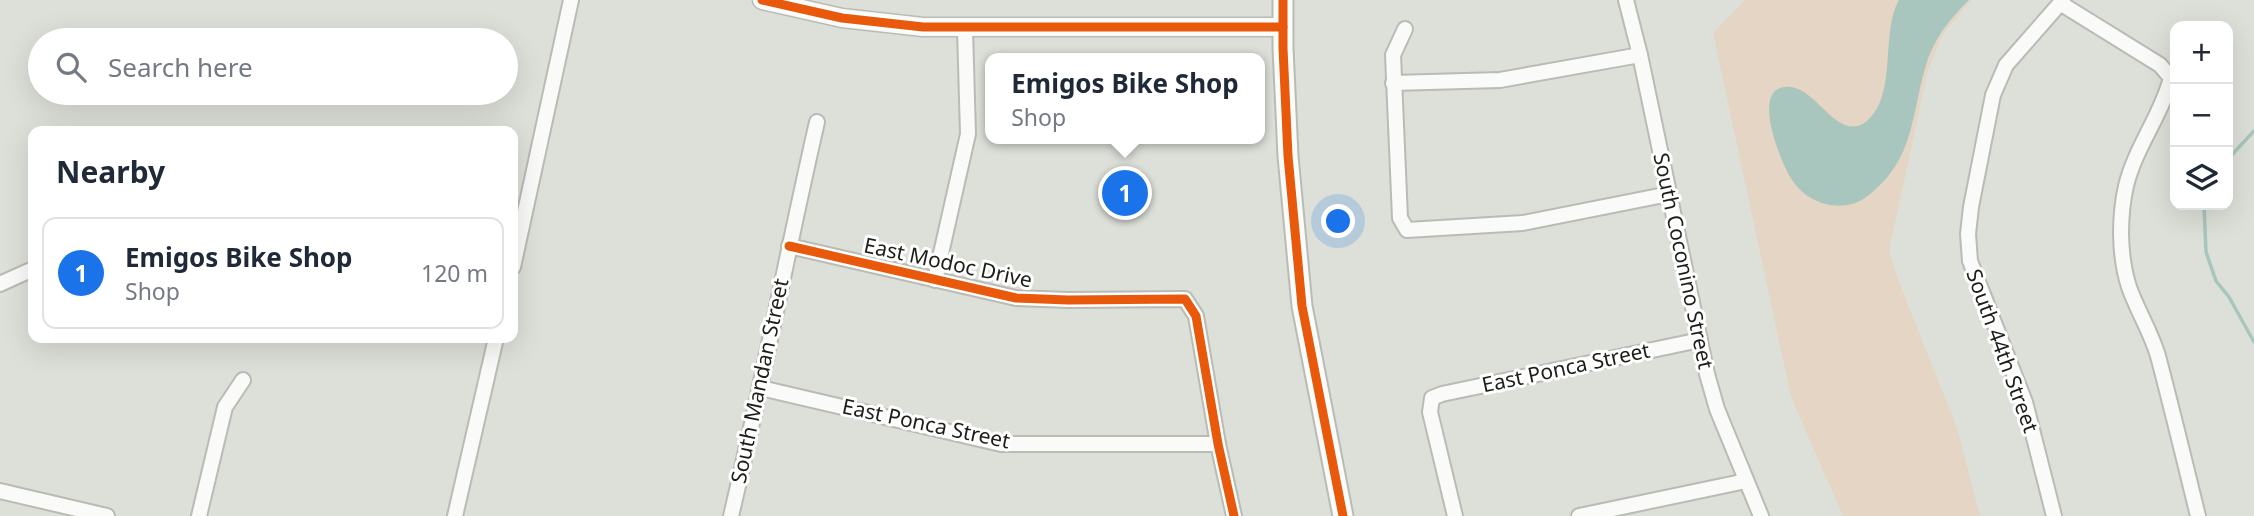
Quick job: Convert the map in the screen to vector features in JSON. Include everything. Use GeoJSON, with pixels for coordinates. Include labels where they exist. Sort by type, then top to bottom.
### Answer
{"type":"FeatureCollection","features":[{"type":"Feature","properties":{"kind":"main road"},"geometry":{"type":"LineString","coordinates":[[1283,0],[1288,156],[1302,306],[1343,516]]}},
{"type":"Feature","properties":{"kind":"street"},"geometry":{"type":"LineString","coordinates":[[519,209],[572,0]]}},
{"type":"Feature","properties":{"kind":"street"},"geometry":{"type":"LineString","coordinates":[[762,0],[878,23],[965,29],[1283,27]]}},
{"type":"Feature","properties":{"kind":"street","name":"South Coconino Street"},"geometry":{"type":"LineString","coordinates":[[1626,0],[1717,409],[1761,516]]}},
{"type":"Feature","properties":{"kind":"street"},"geometry":{"type":"LineString","coordinates":[[2062,2],[2160,65],[2171,78],[2126,186],[2122,217],[2123,255],[2129,285],[2157,352],[2199,516]]}},
{"type":"Feature","properties":{"kind":"street","name":"South 44th Street"},"geometry":{"type":"LineString","coordinates":[[2054,516],[2025,402],[1970,261],[1968,234],[1993,95],[2006,65],[2062,2]]}},
{"type":"Feature","properties":{"kind":"street"},"geometry":{"type":"LineString","coordinates":[[935,280],[968,134],[965,29]]}},
{"type":"Feature","properties":{"kind":"street"},"geometry":{"type":"LineString","coordinates":[[1405,29],[1393,55],[1393,83],[1400,218],[1407,230],[1523,223],[1669,194]]}},
{"type":"Feature","properties":{"kind":"street"},"geometry":{"type":"LineString","coordinates":[[1393,83],[1500,80],[1640,55]]}},
{"type":"Feature","properties":{"kind":"street","name":"South Mandan Street"},"geometry":{"type":"LineString","coordinates":[[731,516],[817,122]]}},
{"type":"Feature","properties":{"kind":"street","name":"East Modoc Drive"},"geometry":{"type":"LineString","coordinates":[[789,246],[1016,298],[1185,299],[1196,316],[1218,444]]}},
{"type":"Feature","properties":{"kind":"street"},"geometry":{"type":"LineString","coordinates":[[0,284],[28,271]]}},
{"type":"Feature","properties":{"kind":"street","name":"East Ponca Street"},"geometry":{"type":"LineString","coordinates":[[1455,516],[1430,412],[1432,398],[1700,340]]}},
{"type":"Feature","properties":{"kind":"street"},"geometry":{"type":"LineString","coordinates":[[455,516],[495,343]]}},
{"type":"Feature","properties":{"kind":"street"},"geometry":{"type":"LineString","coordinates":[[199,516],[225,407],[243,380]]}},
{"type":"Feature","properties":{"kind":"street","name":"East Ponca Street"},"geometry":{"type":"LineString","coordinates":[[761,388],[1000,444],[1218,444]]}},
{"type":"Feature","properties":{"kind":"street"},"geometry":{"type":"LineString","coordinates":[[1218,444],[1234,516]]}},
{"type":"Feature","properties":{"kind":"street"},"geometry":{"type":"LineString","coordinates":[[1579,516],[1746,481]]}},
{"type":"Feature","properties":{"kind":"street"},"geometry":{"type":"LineString","coordinates":[[0,491],[107,516]]}},
{"type":"Feature","properties":{"kind":"shaded area"},"geometry":{"type":"Polygon","coordinates":[[[1745,0],[1971,0],[1943,34],[1928,70],[1889,251],[1957,428],[1980,516],[1843,516],[1791,397],[1713,33],[1745,0]]]}},
{"type":"Feature","properties":{"kind":"water"},"geometry":{"type":"Polygon","coordinates":[[[1899,0],[1969,0],[1946,26],[1929,56],[1910,132],[1895,167],[1883,182],[1860,201],[1839,206],[1818,201],[1798,188],[1785,166],[1770,123],[1771,96],[1778,89],[1791,87],[1810,96],[1847,126],[1857,126],[1867,121],[1876,109],[1886,80],[1890,29],[1899,0]]]}},
{"type":"Feature","properties":{"kind":"waterway"},"geometry":{"type":"LineString","coordinates":[[2233,154],[2254,131]]}},
{"type":"Feature","properties":{"kind":"waterway"},"geometry":{"type":"LineString","coordinates":[[2204,210],[2206,252],[2216,281],[2229,297],[2254,342]]}},
{"type":"Feature","properties":{"kind":"cycle path"},"geometry":{"type":"LineString","coordinates":[[762,0],[842,18],[923,27],[1283,27]]}},
{"type":"Feature","properties":{"kind":"cycle path"},"geometry":{"type":"LineString","coordinates":[[1283,0],[1288,156],[1302,306],[1343,516]]}},
{"type":"Feature","properties":{"kind":"cycle path"},"geometry":{"type":"LineString","coordinates":[[789,246],[1016,298],[1185,299],[1196,316],[1218,444],[1234,516]]}},
{"type":"Feature","properties":{"kind":"place","name":"Emigos Bike Shop"},"geometry":{"type":"Point","coordinates":[1125,193]}}]}
